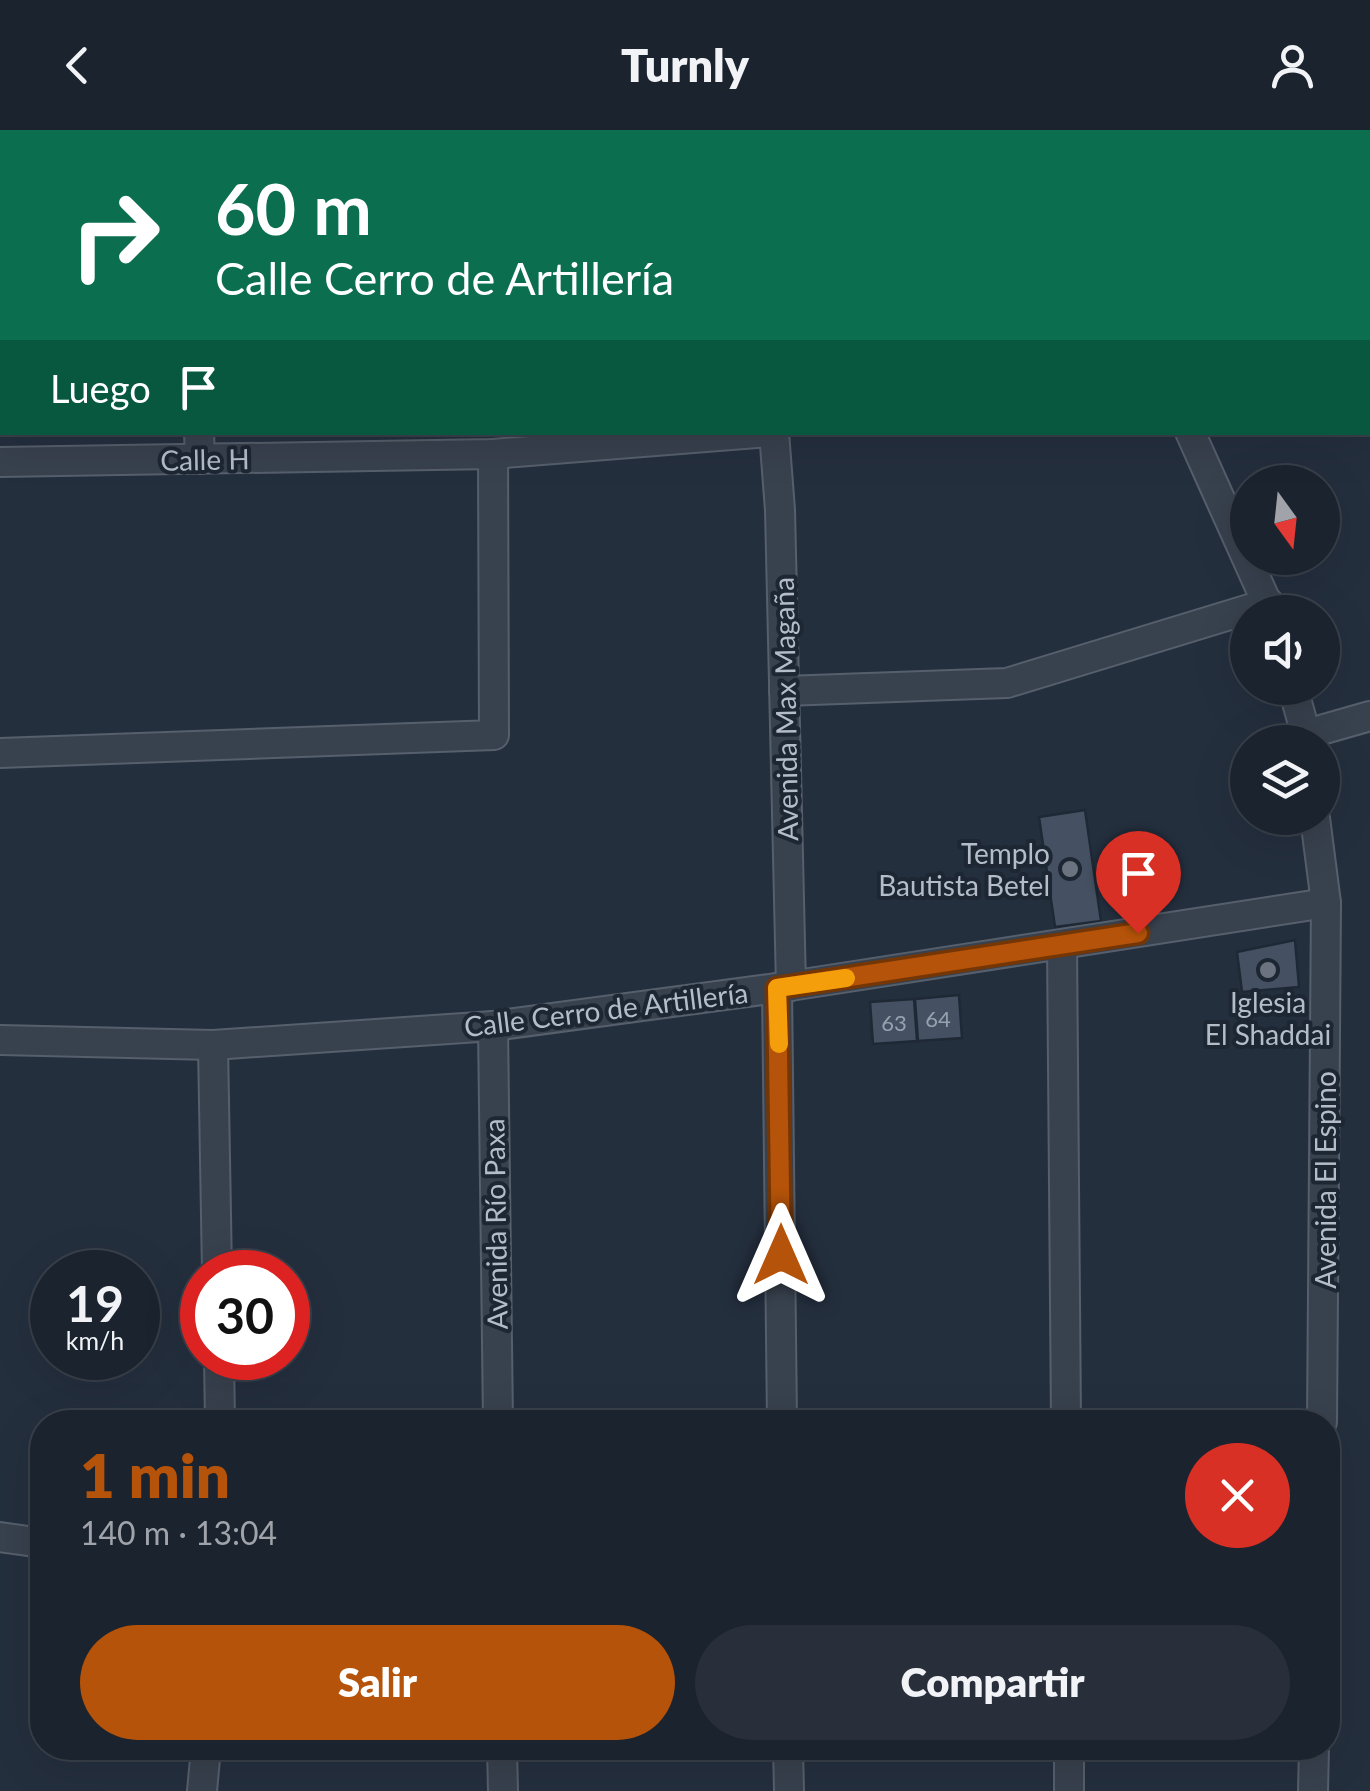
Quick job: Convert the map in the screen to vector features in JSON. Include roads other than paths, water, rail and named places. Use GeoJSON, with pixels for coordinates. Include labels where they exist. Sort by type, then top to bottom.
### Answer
{"type":"FeatureCollection","features":[{"type":"Feature","properties":{"kind":"street","name":"Calle H"},"geometry":{"type":"LineString","coordinates":[[0,462],[200,446],[493,454],[734,435]]}},
{"type":"Feature","properties":{"kind":"street","name":"Avenida Max Magaña"},"geometry":{"type":"LineString","coordinates":[[772,435],[784,691],[782,1410]]}},
{"type":"Feature","properties":{"kind":"street"},"geometry":{"type":"LineString","coordinates":[[1191,435],[1264,595]]}},
{"type":"Feature","properties":{"kind":"street"},"geometry":{"type":"LineString","coordinates":[[0,753],[494,736],[493,454]]}},
{"type":"Feature","properties":{"kind":"street"},"geometry":{"type":"LineString","coordinates":[[784,691],[1007,682],[1230,619]]}},
{"type":"Feature","properties":{"kind":"street"},"geometry":{"type":"LineString","coordinates":[[1340,726],[1370,716]]}},
{"type":"Feature","properties":{"kind":"street","name":"Avenida El Espino"},"geometry":{"type":"LineString","coordinates":[[1316,835],[1326,903],[1322,1410]]}},
{"type":"Feature","properties":{"kind":"street","name":"Calle Cerro de Artillería"},"geometry":{"type":"LineString","coordinates":[[0,1040],[213,1045],[493,1026],[1062,946],[1326,903]]}},
{"type":"Feature","properties":{"kind":"street"},"geometry":{"type":"LineString","coordinates":[[1062,946],[1066,1410]]}},
{"type":"Feature","properties":{"kind":"street","name":"Avenida Río Paxa"},"geometry":{"type":"LineString","coordinates":[[493,1026],[498,1410]]}},
{"type":"Feature","properties":{"kind":"street"},"geometry":{"type":"LineString","coordinates":[[213,1045],[217,1250]]}},
{"type":"Feature","properties":{"kind":"street"},"geometry":{"type":"LineString","coordinates":[[219,1380],[220,1410]]}},
{"type":"Feature","properties":{"kind":"street"},"geometry":{"type":"LineString","coordinates":[[0,1537],[30,1542]]}},
{"type":"Feature","properties":{"kind":"street"},"geometry":{"type":"LineString","coordinates":[[202,1791],[205,1760]]}},
{"type":"Feature","properties":{"kind":"street"},"geometry":{"type":"LineString","coordinates":[[502,1760],[503,1791]]}},
{"type":"Feature","properties":{"kind":"street"},"geometry":{"type":"LineString","coordinates":[[788,1760],[789,1791]]}},
{"type":"Feature","properties":{"kind":"street"},"geometry":{"type":"LineString","coordinates":[[1069,1760],[1069,1791]]}},
{"type":"Feature","properties":{"kind":"street"},"geometry":{"type":"LineString","coordinates":[[1313,1791],[1314,1760]]}},
{"type":"Feature","properties":{"kind":"place","name":"Templo Bautista Betel"},"geometry":{"type":"Point","coordinates":[1070,869]}},
{"type":"Feature","properties":{"kind":"place","name":"Iglesia El Shaddai"},"geometry":{"type":"Point","coordinates":[1268,970]}}]}
